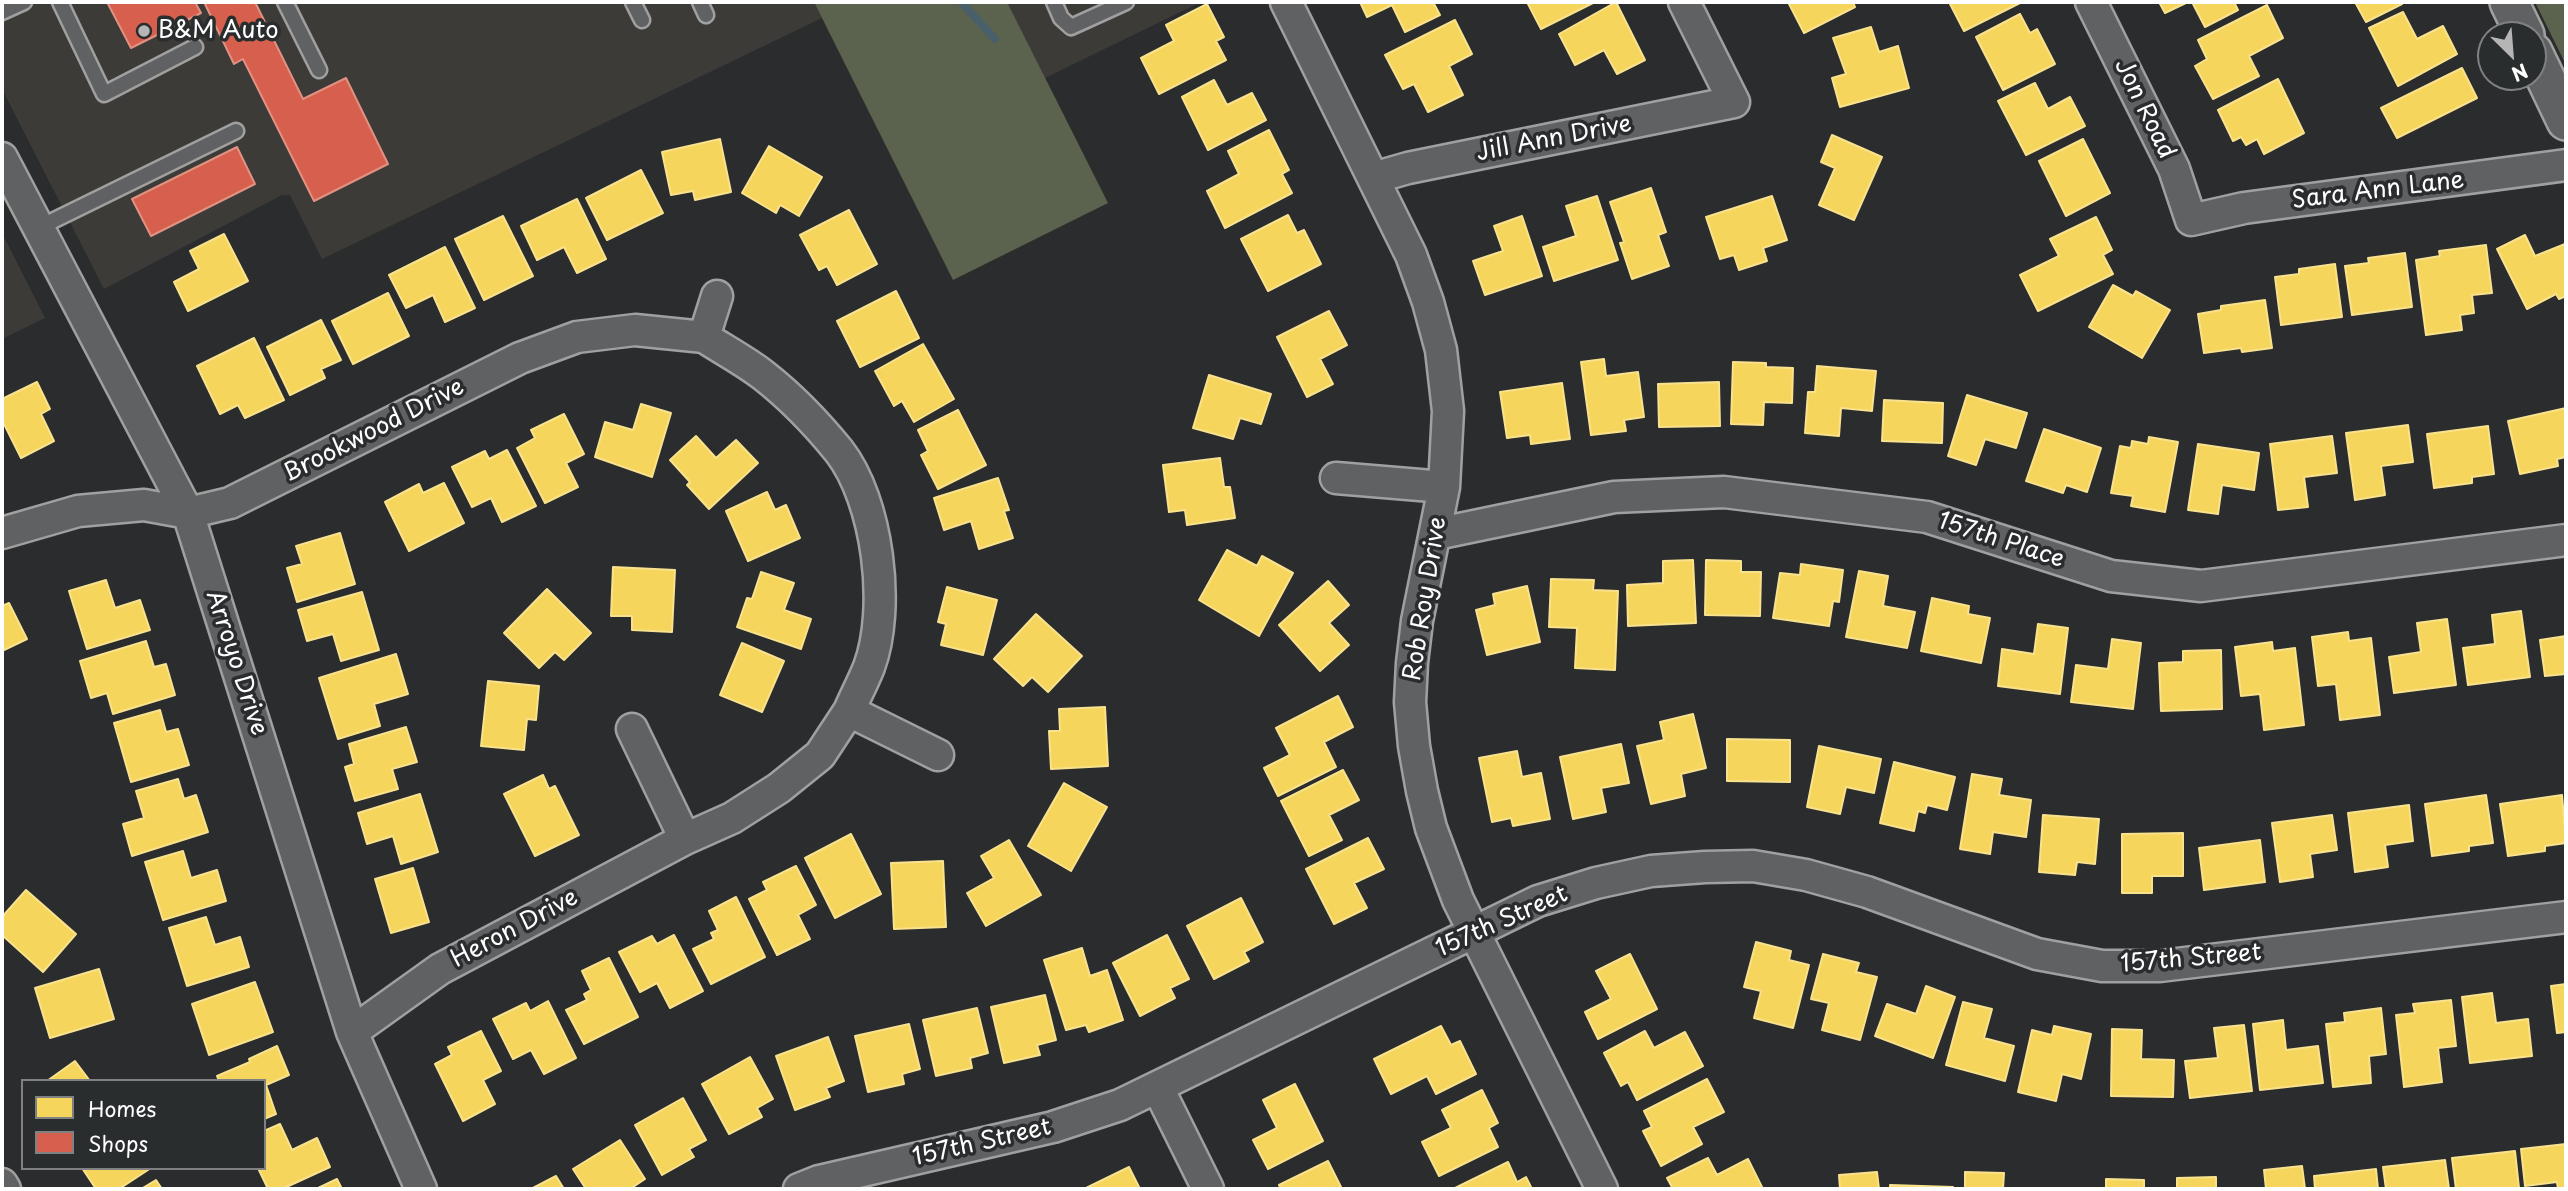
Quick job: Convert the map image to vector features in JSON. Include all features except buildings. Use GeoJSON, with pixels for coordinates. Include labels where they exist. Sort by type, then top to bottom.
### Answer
{"type":"FeatureCollection","features":[{"type":"Feature","properties":{"kind":"street","name":"Rob Roy Drive"},"geometry":{"type":"LineString","coordinates":[[1286,2],[1411,255],[1441,350],[1448,411],[1444,487],[1417,621],[1410,702],[1422,791],[1432,828],[1458,900],[1602,1189]]}},
{"type":"Feature","properties":{"kind":"street","name":"Jill Ann Drive"},"geometry":{"type":"LineString","coordinates":[[1373,178],[1408,168],[1734,102],[1684,2]]}},
{"type":"Feature","properties":{"kind":"street","name":"Jon Road"},"geometry":{"type":"LineString","coordinates":[[2091,2],[2174,169],[2190,220]]}},
{"type":"Feature","properties":{"kind":"street"},"geometry":{"type":"LineString","coordinates":[[2509,2],[2518,21]]}},
{"type":"Feature","properties":{"kind":"street"},"geometry":{"type":"LineString","coordinates":[[2547,81],[2566,121]]}},
{"type":"Feature","properties":{"kind":"street","name":"Arroyo Drive"},"geometry":{"type":"LineString","coordinates":[[2,158],[188,513],[352,1032],[421,1189]]}},
{"type":"Feature","properties":{"kind":"street","name":"Sara Ann Lane"},"geometry":{"type":"LineString","coordinates":[[2190,220],[2244,208],[2566,165]]}},
{"type":"Feature","properties":{"kind":"street"},"geometry":{"type":"LineString","coordinates":[[704,337],[717,296]]}},
{"type":"Feature","properties":{"kind":"street","name":"Brookwood Drive"},"geometry":{"type":"LineString","coordinates":[[2,533],[78,511],[144,505],[188,513],[230,503],[520,358],[577,338],[635,330],[704,337]]}},
{"type":"Feature","properties":{"kind":"street","name":"Heron Drive"},"geometry":{"type":"LineString","coordinates":[[352,1032],[440,969],[685,839],[732,818],[779,788],[820,755],[849,711],[870,666],[878,624],[879,577],[867,511],[853,475],[840,453],[809,418],[763,375],[704,337]]}},
{"type":"Feature","properties":{"kind":"street"},"geometry":{"type":"LineString","coordinates":[[1336,478],[1444,487]]}},
{"type":"Feature","properties":{"kind":"street","name":"157th Place"},"geometry":{"type":"LineString","coordinates":[[1436,534],[1614,497],[1724,492],[1927,517],[2111,576],[2201,586],[2566,540]]}},
{"type":"Feature","properties":{"kind":"street"},"geometry":{"type":"LineString","coordinates":[[849,711],[938,755]]}},
{"type":"Feature","properties":{"kind":"street"},"geometry":{"type":"LineString","coordinates":[[632,729],[685,839]]}},
{"type":"Feature","properties":{"kind":"street","name":"157th Street"},"geometry":{"type":"LineString","coordinates":[[813,1186],[1053,1127],[1120,1105],[1538,901],[1596,883],[1651,871],[1741,866],[1806,875],[2037,954],[2102,966],[2160,966],[2566,917]]}},
{"type":"Feature","properties":{"kind":"street"},"geometry":{"type":"LineString","coordinates":[[1158,1088],[1208,1189]]}},
{"type":"Feature","properties":{"kind":"street"},"geometry":{"type":"LineString","coordinates":[[2,1184],[5,1189]]}},
{"type":"Feature","properties":{"kind":"lane"},"geometry":{"type":"LineString","coordinates":[[2,12],[24,2]]}},
{"type":"Feature","properties":{"kind":"lane"},"geometry":{"type":"LineString","coordinates":[[60,2],[104,94],[195,47]]}},
{"type":"Feature","properties":{"kind":"lane"},"geometry":{"type":"LineString","coordinates":[[285,2],[318,69]]}},
{"type":"Feature","properties":{"kind":"lane"},"geometry":{"type":"LineString","coordinates":[[633,2],[642,20]]}},
{"type":"Feature","properties":{"kind":"lane"},"geometry":{"type":"LineString","coordinates":[[1054,2],[1061,18],[1071,27],[1126,2]]}},
{"type":"Feature","properties":{"kind":"lane"},"geometry":{"type":"LineString","coordinates":[[38,228],[236,131]]}},
{"type":"Feature","properties":{"kind":"shaded area"},"geometry":{"type":"Polygon","coordinates":[[[2,2],[814,2],[822,18],[322,259],[290,195],[282,195],[104,289],[2,89],[2,2]]]}},
{"type":"Feature","properties":{"kind":"shaded area"},"geometry":{"type":"Polygon","coordinates":[[[1007,2],[1201,2],[1045,78],[1007,2]]]}},
{"type":"Feature","properties":{"kind":"shaded area"},"geometry":{"type":"Polygon","coordinates":[[[2,233],[45,318],[2,339],[2,233]]]}},
{"type":"Feature","properties":{"kind":"green space"},"geometry":{"type":"Polygon","coordinates":[[[814,2],[1007,2],[1108,203],[953,280],[814,2]]]}},
{"type":"Feature","properties":{"kind":"green space"},"geometry":{"type":"Polygon","coordinates":[[[2535,2],[2566,2],[2566,65],[2547,26],[2547,21],[2544,21],[2535,2]]]}},
{"type":"Feature","properties":{"kind":"waterway"},"geometry":{"type":"LineString","coordinates":[[961,2],[995,39]]}},
{"type":"Feature","properties":{"kind":"place","name":"B&M Auto"},"geometry":{"type":"Point","coordinates":[144,31]}}]}
